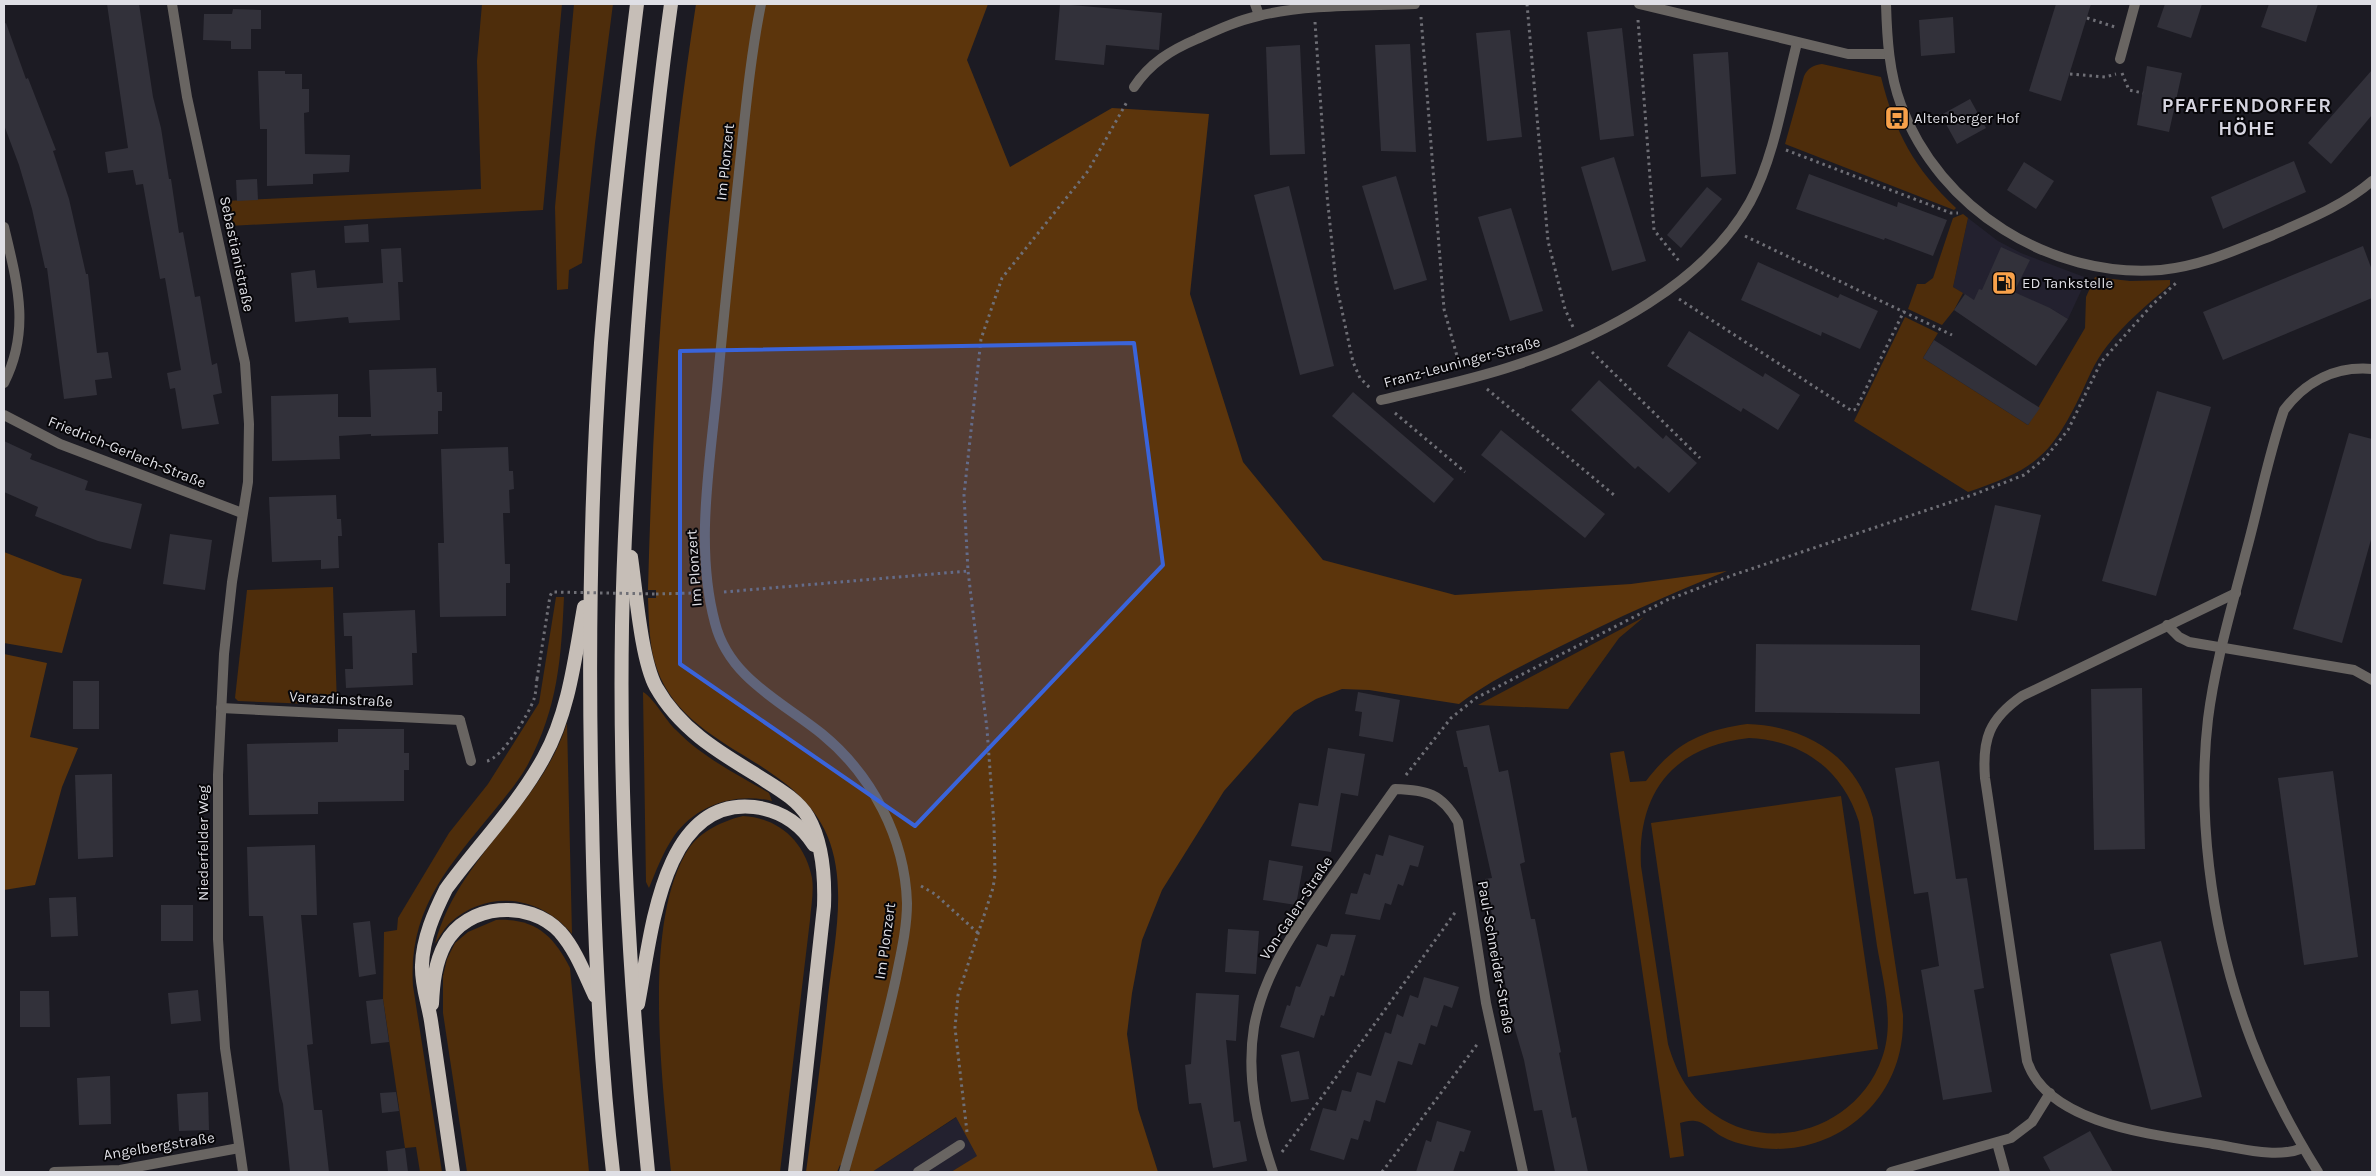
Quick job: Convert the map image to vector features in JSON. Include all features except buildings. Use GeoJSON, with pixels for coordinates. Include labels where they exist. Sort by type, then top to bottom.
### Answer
{"type":"FeatureCollection","features":[{"type":"Feature","properties":{"kind":"highway"},"geometry":{"type":"LineString","coordinates":[[613,1172],[599,1003],[594,890],[590,720],[591,574],[597,410],[606,283],[637,4]]}},
{"type":"Feature","properties":{"kind":"highway"},"geometry":{"type":"LineString","coordinates":[[648,1172],[635,1022],[626,881],[622,625],[643,264],[670,4]]}},
{"type":"Feature","properties":{"kind":"highway"},"geometry":{"type":"LineString","coordinates":[[627,526],[647,661],[656,686],[670,708],[709,746],[785,794],[803,810],[811,824],[820,855],[824,876],[824,906],[795,1172]]}},
{"type":"Feature","properties":{"kind":"highway"},"geometry":{"type":"LineString","coordinates":[[453,1172],[430,1017],[424,991],[422,964],[431,920],[446,889],[528,783],[544,756],[558,722],[569,685],[591,574]]}},
{"type":"Feature","properties":{"kind":"highway"},"geometry":{"type":"LineString","coordinates":[[635,1022],[660,892],[677,851],[700,823],[716,813],[732,808],[746,806],[762,808],[784,816],[797,824],[809,837],[820,855]]}},
{"type":"Feature","properties":{"kind":"highway"},"geometry":{"type":"LineString","coordinates":[[430,1017],[433,983],[440,954],[446,943],[455,930],[468,920],[484,913],[502,910],[521,911],[537,915],[560,933],[574,954],[599,1003]]}},
{"type":"Feature","properties":{"kind":"street","name":"Sebastianistraße"},"geometry":{"type":"LineString","coordinates":[[172,4],[187,97],[245,364],[249,424],[248,482],[242,513]]}},
{"type":"Feature","properties":{"kind":"street","name":"Im Plonzert"},"geometry":{"type":"LineString","coordinates":[[761,4],[746,103],[718,376],[706,524],[708,593],[716,628],[723,644],[746,677],[829,740],[861,772],[883,811],[900,858],[906,883],[905,929],[894,985],[882,1038],[844,1172]]}},
{"type":"Feature","properties":{"kind":"street"},"geometry":{"type":"LineString","coordinates":[[1255,4],[1259,15]]}},
{"type":"Feature","properties":{"kind":"street"},"geometry":{"type":"LineString","coordinates":[[1134,87],[1150,67],[1170,52],[1226,25],[1259,15],[1315,9],[1415,4]]}},
{"type":"Feature","properties":{"kind":"street"},"geometry":{"type":"LineString","coordinates":[[1640,4],[1848,54],[1889,54]]}},
{"type":"Feature","properties":{"kind":"street"},"geometry":{"type":"LineString","coordinates":[[1886,4],[1889,54],[1896,88],[1906,117],[1936,168],[1972,206],[1999,227],[2016,237],[2071,261],[2126,270],[2177,268],[2220,257],[2341,204],[2372,181]]}},
{"type":"Feature","properties":{"kind":"street"},"geometry":{"type":"LineString","coordinates":[[2120,59],[2135,4]]}},
{"type":"Feature","properties":{"kind":"street","name":"Franz-Leuninger-Straße"},"geometry":{"type":"LineString","coordinates":[[1381,400],[1538,358],[1582,340],[1640,308],[1688,273],[1710,254],[1732,228],[1757,186],[1771,144],[1797,42]]}},
{"type":"Feature","properties":{"kind":"street"},"geometry":{"type":"LineString","coordinates":[[4,228],[16,278],[20,309],[19,336],[15,356],[4,383]]}},
{"type":"Feature","properties":{"kind":"street"},"geometry":{"type":"LineString","coordinates":[[2318,1172],[2303,1148],[2265,1073],[2248,1032],[2232,982],[2216,908],[2208,838],[2204,772],[2208,718],[2222,650],[2284,410],[2304,388],[2325,375],[2347,369],[2372,369]]}},
{"type":"Feature","properties":{"kind":"street","name":"Friedrich-Gerlach-Straße"},"geometry":{"type":"LineString","coordinates":[[4,415],[60,444],[242,513]]}},
{"type":"Feature","properties":{"kind":"street","name":"Niederfelder Weg"},"geometry":{"type":"LineString","coordinates":[[242,513],[224,654],[218,775],[218,939],[225,1048],[243,1172]]}},
{"type":"Feature","properties":{"kind":"street"},"geometry":{"type":"LineString","coordinates":[[2236,593],[2022,696],[2006,707],[1988,733],[1984,760],[1985,778],[2027,1061],[2031,1073],[2050,1094],[2087,1116],[2108,1125],[2131,1131],[2266,1152],[2294,1151],[2303,1148]]}},
{"type":"Feature","properties":{"kind":"street"},"geometry":{"type":"LineString","coordinates":[[2168,625],[2179,637],[2189,642],[2222,650],[2354,670],[2372,680]]}},
{"type":"Feature","properties":{"kind":"street","name":"Varazdinstraße"},"geometry":{"type":"LineString","coordinates":[[221,708],[460,720],[471,761]]}},
{"type":"Feature","properties":{"kind":"street","name":"Paul-Schneider-Straße"},"geometry":{"type":"LineString","coordinates":[[1395,789],[1418,790],[1436,795],[1450,809],[1458,822],[1491,1026],[1523,1172]]}},
{"type":"Feature","properties":{"kind":"street","name":"Von-Galen-Straße"},"geometry":{"type":"LineString","coordinates":[[1272,1169],[1254,1106],[1251,1070],[1254,1027],[1263,990],[1287,944],[1306,915],[1395,789]]}},
{"type":"Feature","properties":{"kind":"street"},"geometry":{"type":"LineString","coordinates":[[1891,1172],[1997,1143],[2023,1131],[2032,1122],[2050,1094]]}},
{"type":"Feature","properties":{"kind":"street"},"geometry":{"type":"LineString","coordinates":[[1997,1143],[2005,1172]]}},
{"type":"Feature","properties":{"kind":"street"},"geometry":{"type":"LineString","coordinates":[[918,1172],[960,1145]]}},
{"type":"Feature","properties":{"kind":"street","name":"Angelbergstraße"},"geometry":{"type":"LineString","coordinates":[[54,1172],[120,1170],[239,1148]]}},
{"type":"Feature","properties":{"kind":"path"},"geometry":{"type":"LineString","coordinates":[[1527,4],[1548,241],[1565,309],[1582,340],[1700,458]]}},
{"type":"Feature","properties":{"kind":"path"},"geometry":{"type":"LineString","coordinates":[[1640,4],[1638,22],[1654,230],[1688,273]]}},
{"type":"Feature","properties":{"kind":"path"},"geometry":{"type":"LineString","coordinates":[[1315,9],[1327,195],[1336,283],[1353,362],[1360,378],[1381,400],[1464,472]]}},
{"type":"Feature","properties":{"kind":"path"},"geometry":{"type":"LineString","coordinates":[[1421,14],[1444,309],[1464,379]]}},
{"type":"Feature","properties":{"kind":"path"},"geometry":{"type":"LineString","coordinates":[[2087,18],[2108,25]]}},
{"type":"Feature","properties":{"kind":"path"},"geometry":{"type":"LineString","coordinates":[[2120,59],[2122,72],[2130,90],[2142,93]]}},
{"type":"Feature","properties":{"kind":"path"},"geometry":{"type":"LineString","coordinates":[[2070,74],[2105,77],[2122,72]]}},
{"type":"Feature","properties":{"kind":"path"},"geometry":{"type":"LineString","coordinates":[[960,1145],[965,1140],[968,1127],[955,1028],[955,1012],[958,995],[993,888],[995,853],[987,729],[968,571],[964,495],[981,339],[1002,278],[1088,171],[1134,87]]}},
{"type":"Feature","properties":{"kind":"path"},"geometry":{"type":"LineString","coordinates":[[1771,144],[1951,213],[1960,212],[1972,206]]}},
{"type":"Feature","properties":{"kind":"path"},"geometry":{"type":"LineString","coordinates":[[1732,228],[1758,243],[1952,335]]}},
{"type":"Feature","properties":{"kind":"path"},"geometry":{"type":"LineString","coordinates":[[1395,789],[1461,708],[1476,698],[1640,612],[1736,574],[1975,494],[2024,475],[2045,458],[2068,430],[2101,362],[2152,305],[2173,288],[2177,282],[2177,268]]}},
{"type":"Feature","properties":{"kind":"path"},"geometry":{"type":"LineString","coordinates":[[1669,288],[1681,301],[1852,411],[1856,409],[1904,311]]}},
{"type":"Feature","properties":{"kind":"path"},"geometry":{"type":"LineString","coordinates":[[1480,375],[1488,392],[1614,495]]}},
{"type":"Feature","properties":{"kind":"path"},"geometry":{"type":"LineString","coordinates":[[471,761],[493,760],[498,756],[533,701],[552,592],[708,593],[968,571]]}},
{"type":"Feature","properties":{"kind":"path"},"geometry":{"type":"LineString","coordinates":[[906,883],[925,887],[936,894],[978,933]]}},
{"type":"Feature","properties":{"kind":"path"},"geometry":{"type":"LineString","coordinates":[[1272,1169],[1469,893]]}},
{"type":"Feature","properties":{"kind":"path"},"geometry":{"type":"LineString","coordinates":[[1382,1172],[1491,1026]]}},
{"type":"Feature","properties":{"kind":"highlighted area"},"geometry":{"type":"Polygon","coordinates":[[[1134,343],[1163,565],[915,826],[680,664],[680,351],[1134,343]]]}},
{"type":"Feature","properties":{"kind":"shaded area"},"geometry":{"type":"Polygon","coordinates":[[[482,4],[562,4],[543,210],[229,226],[224,201],[481,189],[477,61],[482,4]]]}},
{"type":"Feature","properties":{"kind":"shaded area"},"geometry":{"type":"Polygon","coordinates":[[[574,4],[613,4],[582,263],[569,270],[568,289],[557,290],[555,207],[574,4]]]}},
{"type":"Feature","properties":{"kind":"shaded area"},"geometry":{"type":"Polygon","coordinates":[[[696,4],[988,4],[967,60],[1010,167],[1112,108],[1209,114],[1190,294],[1243,462],[1323,560],[1455,595],[1631,584],[1727,571],[1684,588],[1561,646],[1496,680],[1459,704],[1369,690],[1342,689],[1316,699],[1294,712],[1224,791],[1162,890],[1142,940],[1132,993],[1127,1034],[1138,1109],[1158,1172],[951,1172],[977,1156],[956,1117],[872,1172],[853,1172],[840,1165],[837,1172],[806,1172],[838,915],[837,874],[833,854],[827,835],[811,809],[791,788],[691,719],[671,696],[657,669],[652,652],[650,634],[648,598],[656,598],[656,590],[648,590],[657,369],[669,223],[696,4]]]}},
{"type":"Feature","properties":{"kind":"shaded area"},"geometry":{"type":"Polygon","coordinates":[[[1822,64],[1881,77],[1893,115],[1908,148],[1929,179],[1956,208],[1954,210],[1785,144],[1804,76],[1811,67],[1822,64]]]}},
{"type":"Feature","properties":{"kind":"shaded area"},"geometry":{"type":"Polygon","coordinates":[[[1963,214],[1968,218],[1953,287],[1963,293],[1954,310],[1942,325],[1908,309],[1917,284],[1925,284],[1933,278],[1953,218],[1963,214]]]}},
{"type":"Feature","properties":{"kind":"shaded area"},"geometry":{"type":"Polygon","coordinates":[[[1968,218],[1998,241],[2021,253],[2087,278],[2068,319],[2050,308],[2030,336],[1953,287],[1968,218]]]}},
{"type":"Feature","properties":{"kind":"shaded area"},"geometry":{"type":"Polygon","coordinates":[[[2095,277],[2130,281],[2170,280],[2170,285],[2129,322],[2102,352],[2057,437],[2035,461],[2022,469],[1968,492],[1854,421],[1905,317],[1938,333],[1923,358],[2028,425],[2085,328],[2086,297],[2095,277]]]}},
{"type":"Feature","properties":{"kind":"shaded area"},"geometry":{"type":"Polygon","coordinates":[[[4,552],[63,575],[82,579],[62,653],[4,643],[4,552]]]}},
{"type":"Feature","properties":{"kind":"shaded area"},"geometry":{"type":"Polygon","coordinates":[[[333,587],[337,705],[238,701],[235,698],[247,590],[333,587]]]}},
{"type":"Feature","properties":{"kind":"shaded area"},"geometry":{"type":"Polygon","coordinates":[[[556,597],[564,597],[559,663],[552,704],[537,745],[527,766],[515,784],[461,852],[434,891],[424,912],[417,934],[413,959],[413,986],[442,1172],[420,1172],[416,1147],[405,1148],[383,999],[384,932],[397,930],[398,918],[449,833],[488,784],[539,703],[556,597]]]}},
{"type":"Feature","properties":{"kind":"shaded area"},"geometry":{"type":"Polygon","coordinates":[[[1644,617],[1619,638],[1568,709],[1478,705],[1644,617]]]}},
{"type":"Feature","properties":{"kind":"shaded area"},"geometry":{"type":"Polygon","coordinates":[[[4,654],[47,663],[30,737],[78,748],[62,787],[35,885],[4,890],[4,654]]]}},
{"type":"Feature","properties":{"kind":"shaded area"},"geometry":{"type":"Polygon","coordinates":[[[643,692],[686,740],[721,765],[769,793],[772,801],[744,798],[731,800],[705,809],[693,816],[683,825],[670,842],[649,888],[646,882],[643,692]]]}},
{"type":"Feature","properties":{"kind":"shaded area"},"geometry":{"type":"Polygon","coordinates":[[[567,723],[572,934],[560,921],[546,912],[514,901],[498,901],[482,904],[466,911],[449,924],[435,944],[446,913],[461,885],[538,781],[555,753],[567,723]]]}},
{"type":"Feature","properties":{"kind":"shaded area"},"geometry":{"type":"Polygon","coordinates":[[[1747,724],[1769,726],[1790,731],[1810,739],[1827,749],[1843,762],[1856,778],[1866,797],[1873,818],[1903,1015],[1902,1041],[1894,1070],[1882,1093],[1866,1112],[1847,1128],[1825,1139],[1801,1147],[1776,1149],[1735,1142],[1724,1138],[1701,1123],[1689,1121],[1680,1123],[1684,1156],[1670,1158],[1610,753],[1624,751],[1630,782],[1646,781],[1667,757],[1678,748],[1703,735],[1747,724]],[[1749,738],[1723,743],[1700,751],[1681,763],[1665,777],[1654,795],[1646,816],[1641,840],[1641,866],[1668,1044],[1675,1065],[1685,1084],[1706,1108],[1738,1127],[1763,1133],[1788,1133],[1812,1127],[1835,1116],[1855,1101],[1871,1081],[1882,1058],[1888,1031],[1888,1016],[1859,822],[1852,804],[1843,787],[1818,761],[1803,752],[1768,740],[1749,738]]]}},
{"type":"Feature","properties":{"kind":"shaded area"},"geometry":{"type":"Polygon","coordinates":[[[1841,796],[1878,1049],[1688,1077],[1651,823],[1841,796]]]}},
{"type":"Feature","properties":{"kind":"shaded area"},"geometry":{"type":"Polygon","coordinates":[[[743,816],[768,821],[788,834],[803,853],[809,865],[813,883],[780,1172],[671,1172],[664,1096],[659,1005],[660,960],[665,917],[674,879],[689,848],[706,832],[743,816]]]}},
{"type":"Feature","properties":{"kind":"shaded area"},"geometry":{"type":"Polygon","coordinates":[[[496,920],[522,922],[541,931],[557,946],[570,968],[589,1172],[467,1172],[443,1013],[443,976],[447,959],[455,943],[468,932],[496,920]]]}},
{"type":"Feature","properties":{"kind":"shaded area"},"geometry":{"type":"Polygon","coordinates":[[[957,1117],[978,1156],[951,1172],[872,1172],[957,1117]]]}},
{"type":"Feature","properties":{"kind":"place","name":"Altenberger Hof"},"geometry":{"type":"Point","coordinates":[1897,118]}},
{"type":"Feature","properties":{"kind":"place","name":"ED Tankstelle"},"geometry":{"type":"Point","coordinates":[2004,283]}},
{"type":"Feature","properties":{"kind":"district","name":"PFAFFENDORFER HÖHE"},"geometry":{"type":"Point","coordinates":[2247,116]}}]}
